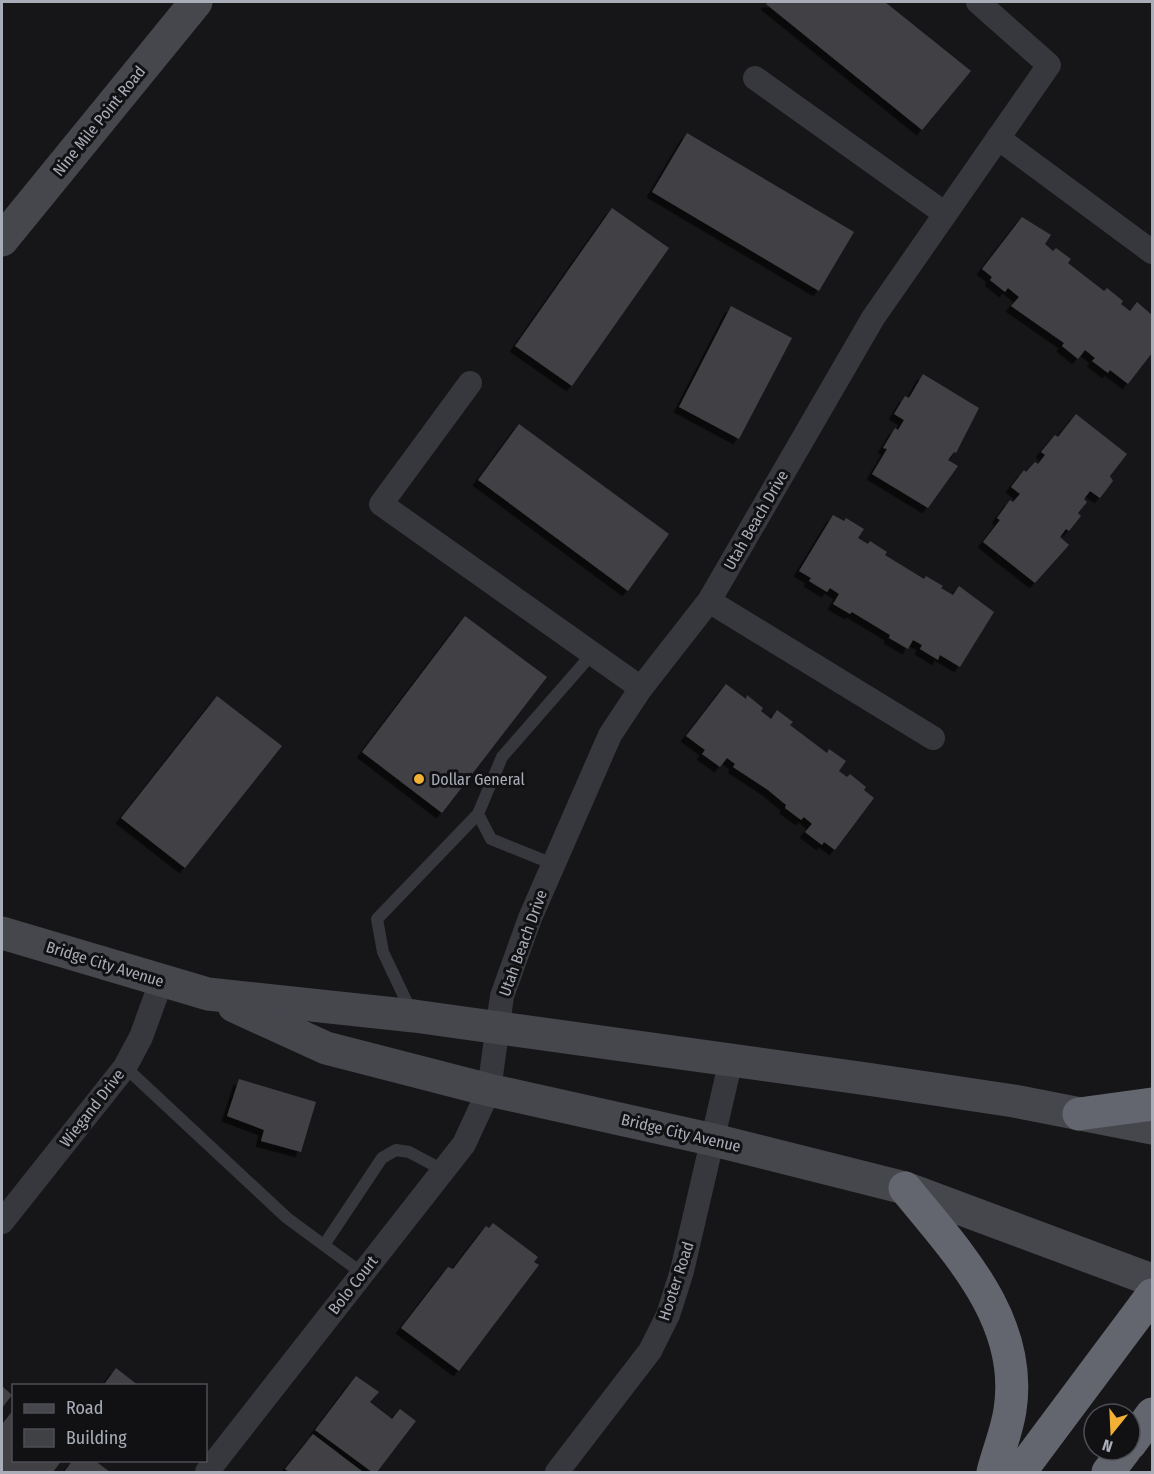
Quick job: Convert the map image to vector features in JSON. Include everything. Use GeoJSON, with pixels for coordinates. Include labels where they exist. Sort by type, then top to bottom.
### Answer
{"type":"FeatureCollection","features":[{"type":"Feature","properties":{"kind":"highway"},"geometry":{"type":"LineString","coordinates":[[1079,1114],[1152,1104]]}},
{"type":"Feature","properties":{"kind":"highway"},"geometry":{"type":"LineString","coordinates":[[904,1188],[969,1267],[990,1299],[1004,1339],[1010,1374],[1010,1410],[993,1473]]}},
{"type":"Feature","properties":{"kind":"highway"},"geometry":{"type":"LineString","coordinates":[[1020,1473],[1152,1295]]}},
{"type":"Feature","properties":{"kind":"highway"},"geometry":{"type":"LineString","coordinates":[[1142,1428],[1152,1414]]}},
{"type":"Feature","properties":{"kind":"main road","name":"Nine Mile Point Road"},"geometry":{"type":"LineString","coordinates":[[2,240],[196,2]]}},
{"type":"Feature","properties":{"kind":"main road","name":"Bridge City Avenue"},"geometry":{"type":"LineString","coordinates":[[2,933],[161,982],[208,993],[414,1016],[879,1080],[1152,1128]]}},
{"type":"Feature","properties":{"kind":"main road","name":"Bridge City Avenue"},"geometry":{"type":"LineString","coordinates":[[208,993],[326,1048],[489,1090],[714,1140],[904,1188],[1152,1280]]}},
{"type":"Feature","properties":{"kind":"street","name":"Utah Beach Drive"},"geometry":{"type":"LineString","coordinates":[[489,1090],[502,996],[530,918],[610,735],[641,688],[709,601],[873,318],[1049,65],[978,2]]}},
{"type":"Feature","properties":{"kind":"street"},"geometry":{"type":"LineString","coordinates":[[755,78],[944,213]]}},
{"type":"Feature","properties":{"kind":"street"},"geometry":{"type":"LineString","coordinates":[[998,138],[1152,252]]}},
{"type":"Feature","properties":{"kind":"street"},"geometry":{"type":"LineString","coordinates":[[470,383],[381,504],[641,688]]}},
{"type":"Feature","properties":{"kind":"street"},"geometry":{"type":"LineString","coordinates":[[709,601],[933,738]]}},
{"type":"Feature","properties":{"kind":"street","name":"Wiegand Drive"},"geometry":{"type":"LineString","coordinates":[[2,1222],[125,1067],[141,1037],[161,982]]}},
{"type":"Feature","properties":{"kind":"street","name":"Hooter Road"},"geometry":{"type":"LineString","coordinates":[[557,1473],[650,1351],[668,1315],[682,1271],[731,1060]]}},
{"type":"Feature","properties":{"kind":"street","name":"Bolo Court"},"geometry":{"type":"LineString","coordinates":[[207,1473],[464,1144],[489,1090]]}},
{"type":"Feature","properties":{"kind":"lane"},"geometry":{"type":"LineString","coordinates":[[414,1016],[383,952],[377,920],[478,814],[502,757],[592,654]]}},
{"type":"Feature","properties":{"kind":"lane"},"geometry":{"type":"LineString","coordinates":[[478,814],[491,839],[553,864]]}},
{"type":"Feature","properties":{"kind":"lane"},"geometry":{"type":"LineString","coordinates":[[125,1067],[287,1218],[362,1273]]}},
{"type":"Feature","properties":{"kind":"lane"},"geometry":{"type":"LineString","coordinates":[[324,1245],[382,1158],[396,1149],[409,1152],[443,1170]]}},
{"type":"Feature","properties":{"kind":"building"},"geometry":{"type":"Polygon","coordinates":[[[768,2],[885,2],[971,71],[922,130],[766,4],[768,2]]]}},
{"type":"Feature","properties":{"kind":"building"},"geometry":{"type":"Polygon","coordinates":[[[687,133],[854,232],[819,291],[652,192],[687,133]]]}},
{"type":"Feature","properties":{"kind":"building"},"geometry":{"type":"Polygon","coordinates":[[[612,208],[669,248],[572,386],[515,346],[612,208]]]}},
{"type":"Feature","properties":{"kind":"building"},"geometry":{"type":"Polygon","coordinates":[[[1022,217],[1051,235],[1045,244],[1053,251],[1056,248],[1071,259],[1068,263],[1104,291],[1107,288],[1123,301],[1121,304],[1130,311],[1137,302],[1152,315],[1152,353],[1128,384],[1110,370],[1108,373],[1092,361],[1095,358],[1085,350],[1078,359],[1062,346],[1064,343],[1011,306],[1019,297],[1008,288],[1005,292],[990,280],[992,277],[982,269],[1022,217]]]}},
{"type":"Feature","properties":{"kind":"building"},"geometry":{"type":"Polygon","coordinates":[[[731,306],[792,338],[739,439],[679,407],[731,306]]]}},
{"type":"Feature","properties":{"kind":"building"},"geometry":{"type":"Polygon","coordinates":[[[923,374],[979,408],[956,453],[954,452],[948,460],[958,466],[928,508],[872,474],[887,449],[883,448],[895,428],[898,430],[904,420],[894,414],[905,396],[909,398],[923,374]]]}},
{"type":"Feature","properties":{"kind":"building"},"geometry":{"type":"Polygon","coordinates":[[[1076,414],[1127,454],[1110,476],[1113,481],[1100,498],[1090,491],[1084,499],[1087,502],[1078,513],[1081,516],[1069,531],[1066,529],[1060,537],[1069,545],[1035,583],[983,542],[1000,520],[997,518],[1010,500],[1013,502],[1020,494],[1011,487],[1024,470],[1026,472],[1035,462],[1038,464],[1045,455],[1041,452],[1055,435],[1058,437],[1076,414]]]}},
{"type":"Feature","properties":{"kind":"building"},"geometry":{"type":"Polygon","coordinates":[[[519,424],[669,534],[628,591],[478,480],[519,424]]]}},
{"type":"Feature","properties":{"kind":"building"},"geometry":{"type":"Polygon","coordinates":[[[833,515],[844,521],[846,518],[864,529],[858,538],[868,544],[870,541],[887,552],[885,555],[924,579],[926,576],[953,595],[959,586],[994,612],[960,667],[940,655],[938,660],[920,649],[922,645],[913,640],[908,649],[889,638],[890,635],[852,612],[850,614],[833,604],[839,594],[830,588],[827,592],[809,581],[811,578],[799,571],[833,515]]]}},
{"type":"Feature","properties":{"kind":"building"},"geometry":{"type":"Polygon","coordinates":[[[465,616],[547,677],[442,813],[362,752],[465,616]]]}},
{"type":"Feature","properties":{"kind":"building"},"geometry":{"type":"Polygon","coordinates":[[[726,684],[746,699],[747,695],[763,708],[761,711],[771,719],[777,710],[793,722],[790,725],[827,753],[829,749],[846,761],[839,771],[847,777],[850,774],[866,787],[864,790],[874,798],[835,850],[824,842],[822,845],[805,832],[812,824],[804,817],[801,820],[785,808],[786,805],[768,790],[733,767],[735,764],[727,758],[720,767],[702,754],[705,750],[686,736],[726,684]]]}},
{"type":"Feature","properties":{"kind":"building"},"geometry":{"type":"Polygon","coordinates":[[[217,696],[282,746],[185,868],[121,818],[217,696]]]}},
{"type":"Feature","properties":{"kind":"building"},"geometry":{"type":"Polygon","coordinates":[[[239,1079],[316,1102],[301,1152],[261,1141],[264,1130],[227,1116],[239,1079]]]}},
{"type":"Feature","properties":{"kind":"building"},"geometry":{"type":"Polygon","coordinates":[[[493,1223],[538,1257],[534,1262],[539,1265],[459,1371],[401,1328],[448,1267],[453,1269],[486,1226],[489,1228],[493,1223]]]}},
{"type":"Feature","properties":{"kind":"building"},"geometry":{"type":"Polygon","coordinates":[[[116,1368],[136,1384],[104,1384],[116,1368]]]}},
{"type":"Feature","properties":{"kind":"building"},"geometry":{"type":"Polygon","coordinates":[[[356,1376],[379,1392],[370,1402],[392,1419],[400,1409],[416,1421],[377,1472],[372,1472],[315,1430],[356,1376]]]}},
{"type":"Feature","properties":{"kind":"building"},"geometry":{"type":"Polygon","coordinates":[[[2,1386],[12,1395],[2,1408],[2,1386]]]}},
{"type":"Feature","properties":{"kind":"building"},"geometry":{"type":"Polygon","coordinates":[[[12,1412],[12,1462],[60,1462],[53,1472],[2,1472],[2,1424],[12,1412]]]}},
{"type":"Feature","properties":{"kind":"building"},"geometry":{"type":"Polygon","coordinates":[[[313,1434],[363,1472],[289,1472],[285,1469],[313,1434]]]}},
{"type":"Feature","properties":{"kind":"building"},"geometry":{"type":"Polygon","coordinates":[[[72,1462],[97,1462],[110,1472],[64,1472],[72,1462]]]}},
{"type":"Feature","properties":{"kind":"place","name":"Dollar General"},"geometry":{"type":"Point","coordinates":[419,779]}}]}
